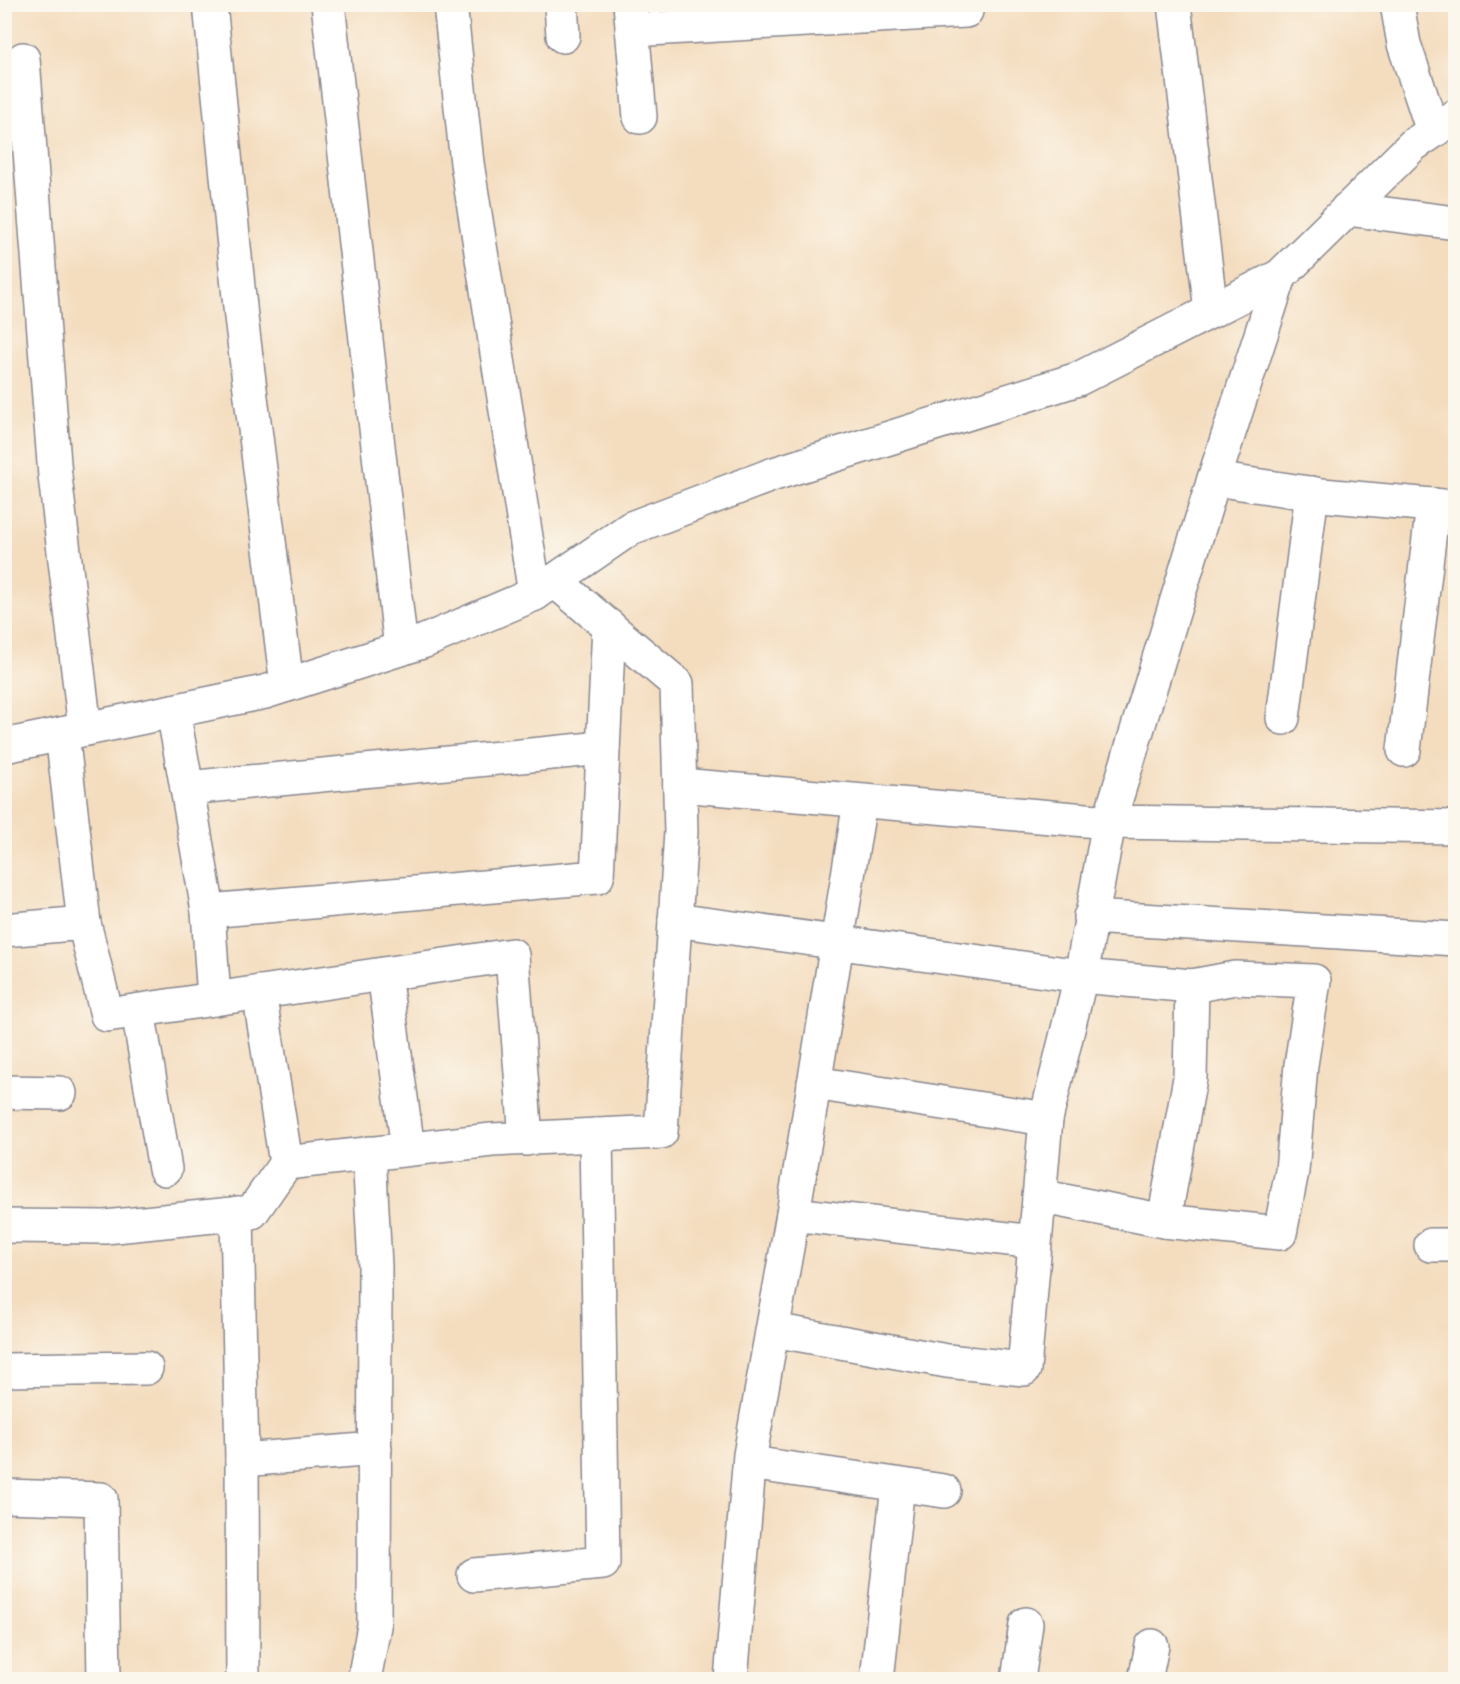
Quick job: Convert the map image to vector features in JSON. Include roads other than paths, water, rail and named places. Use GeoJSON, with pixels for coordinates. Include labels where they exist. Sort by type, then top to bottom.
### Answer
{"type":"FeatureCollection","features":[{"type":"Feature","properties":{"kind":"street"},"geometry":{"type":"LineString","coordinates":[[210,4],[241,317],[287,685]]}},
{"type":"Feature","properties":{"kind":"street"},"geometry":{"type":"LineString","coordinates":[[328,4],[401,649]]}},
{"type":"Feature","properties":{"kind":"street"},"geometry":{"type":"LineString","coordinates":[[286,1163],[526,1139],[661,1132],[681,832],[677,684],[609,626],[545,588],[467,163],[450,4]]}},
{"type":"Feature","properties":{"kind":"street"},"geometry":{"type":"LineString","coordinates":[[1174,4],[1211,311]]}},
{"type":"Feature","properties":{"kind":"street"},"geometry":{"type":"LineString","coordinates":[[4,746],[265,692],[425,641],[545,588],[631,528],[774,474],[1078,379],[1280,276],[1413,145],[1444,124],[1404,44],[1397,4]]}},
{"type":"Feature","properties":{"kind":"street"},"geometry":{"type":"LineString","coordinates":[[640,117],[631,17],[966,11]]}},
{"type":"Feature","properties":{"kind":"street"},"geometry":{"type":"LineString","coordinates":[[23,59],[56,476],[74,732],[84,923],[106,1015],[512,955],[526,1139]]}},
{"type":"Feature","properties":{"kind":"street"},"geometry":{"type":"LineString","coordinates":[[1347,209],[1455,223]]}},
{"type":"Feature","properties":{"kind":"street"},"geometry":{"type":"LineString","coordinates":[[772,1330],[946,1362],[1024,1369],[1046,1119],[1081,976],[1109,822],[1214,478],[1280,276]]}},
{"type":"Feature","properties":{"kind":"street"},"geometry":{"type":"LineString","coordinates":[[1214,478],[1312,493],[1444,506],[1404,750]]}},
{"type":"Feature","properties":{"kind":"street"},"geometry":{"type":"LineString","coordinates":[[1283,718],[1312,493]]}},
{"type":"Feature","properties":{"kind":"street"},"geometry":{"type":"LineString","coordinates":[[208,911],[597,877],[609,626]]}},
{"type":"Feature","properties":{"kind":"street"},"geometry":{"type":"LineString","coordinates":[[173,711],[208,911],[214,999]]}},
{"type":"Feature","properties":{"kind":"street"},"geometry":{"type":"LineString","coordinates":[[187,788],[603,748]]}},
{"type":"Feature","properties":{"kind":"street"},"geometry":{"type":"LineString","coordinates":[[680,785],[1109,822],[1455,827]]}},
{"type":"Feature","properties":{"kind":"street"},"geometry":{"type":"LineString","coordinates":[[731,1680],[750,1463],[860,802]]}},
{"type":"Feature","properties":{"kind":"street"},"geometry":{"type":"LineString","coordinates":[[1090,917],[1455,939]]}},
{"type":"Feature","properties":{"kind":"street"},"geometry":{"type":"LineString","coordinates":[[675,920],[1081,976],[1192,986],[1235,978],[1314,981],[1301,1065],[1292,1171],[1280,1233],[1164,1221],[1039,1196]]}},
{"type":"Feature","properties":{"kind":"street"},"geometry":{"type":"LineString","coordinates":[[4,930],[84,923]]}},
{"type":"Feature","properties":{"kind":"street"},"geometry":{"type":"LineString","coordinates":[[384,974],[408,1149]]}},
{"type":"Feature","properties":{"kind":"street"},"geometry":{"type":"LineString","coordinates":[[1164,1221],[1190,1078],[1192,986]]}},
{"type":"Feature","properties":{"kind":"street"},"geometry":{"type":"LineString","coordinates":[[4,1226],[105,1227],[252,1212],[286,1163],[259,992]]}},
{"type":"Feature","properties":{"kind":"street"},"geometry":{"type":"LineString","coordinates":[[138,1011],[165,1169]]}},
{"type":"Feature","properties":{"kind":"street"},"geometry":{"type":"LineString","coordinates":[[814,1083],[1046,1119]]}},
{"type":"Feature","properties":{"kind":"street"},"geometry":{"type":"LineString","coordinates":[[4,1092],[60,1093]]}},
{"type":"Feature","properties":{"kind":"street"},"geometry":{"type":"LineString","coordinates":[[474,1575],[603,1563],[596,1135]]}},
{"type":"Feature","properties":{"kind":"street"},"geometry":{"type":"LineString","coordinates":[[364,1680],[374,1626],[375,1266],[369,1153]]}},
{"type":"Feature","properties":{"kind":"street"},"geometry":{"type":"LineString","coordinates":[[237,1213],[243,1460],[243,1680]]}},
{"type":"Feature","properties":{"kind":"street"},"geometry":{"type":"LineString","coordinates":[[793,1214],[1034,1242]]}},
{"type":"Feature","properties":{"kind":"street"},"geometry":{"type":"LineString","coordinates":[[4,1370],[146,1368]]}},
{"type":"Feature","properties":{"kind":"street"},"geometry":{"type":"LineString","coordinates":[[243,1460],[375,1449]]}},
{"type":"Feature","properties":{"kind":"street"},"geometry":{"type":"LineString","coordinates":[[750,1463],[944,1491]]}},
{"type":"Feature","properties":{"kind":"street"},"geometry":{"type":"LineString","coordinates":[[877,1680],[898,1485]]}},
{"type":"Feature","properties":{"kind":"street"},"geometry":{"type":"LineString","coordinates":[[4,1496],[101,1499],[104,1680]]}},
{"type":"Feature","properties":{"kind":"street"},"geometry":{"type":"LineString","coordinates":[[1018,1680],[1026,1624]]}},
{"type":"Feature","properties":{"kind":"street"},"geometry":{"type":"LineString","coordinates":[[1145,1680],[1152,1646]]}}]}
